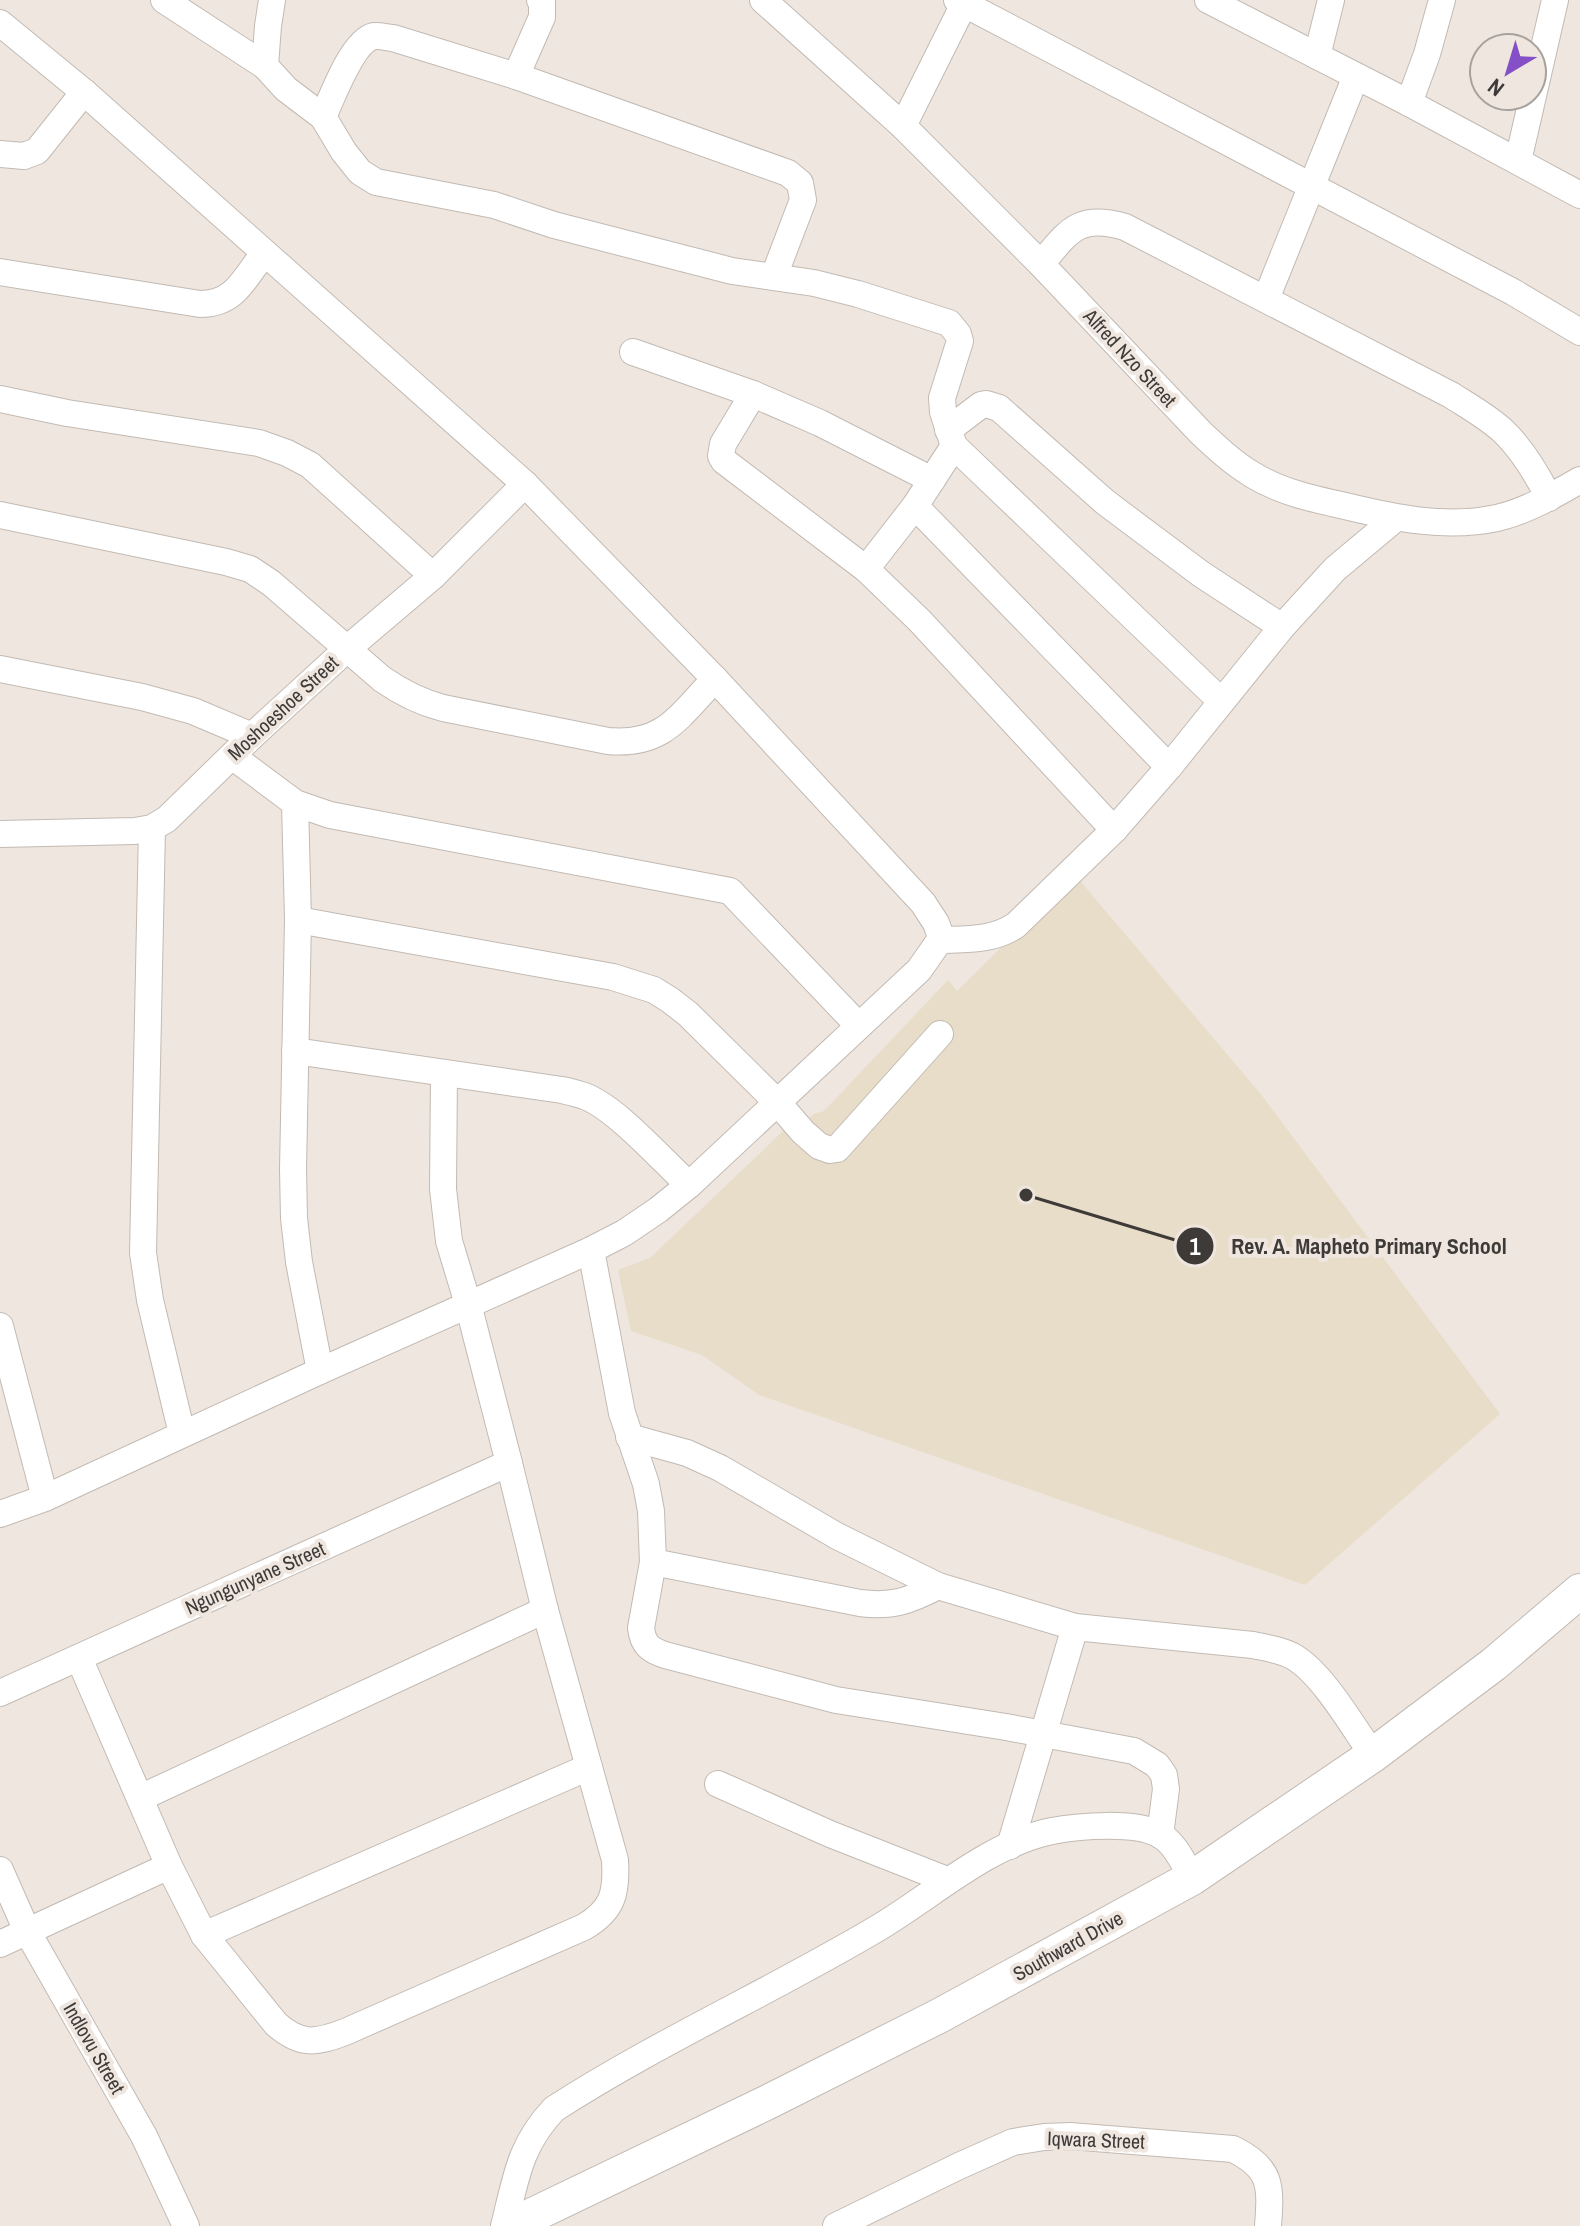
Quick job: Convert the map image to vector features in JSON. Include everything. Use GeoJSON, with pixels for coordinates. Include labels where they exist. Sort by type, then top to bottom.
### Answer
{"type":"FeatureCollection","features":[{"type":"Feature","properties":{"kind":"main road","name":"Southward Drive"},"geometry":{"type":"LineString","coordinates":[[510,2226],[939,2016],[1192,1878],[1373,1755],[1494,1664],[1580,1591]]}},
{"type":"Feature","properties":{"kind":"street"},"geometry":{"type":"LineString","coordinates":[[164,0],[265,66],[286,89],[323,117],[360,172],[376,182],[494,205],[554,225],[732,271],[774,276],[858,294],[942,320],[955,328],[960,341],[942,398],[951,438],[1221,701]]}},
{"type":"Feature","properties":{"kind":"street"},"geometry":{"type":"LineString","coordinates":[[265,66],[272,0]]}},
{"type":"Feature","properties":{"kind":"street"},"geometry":{"type":"LineString","coordinates":[[516,76],[542,17],[540,0]]}},
{"type":"Feature","properties":{"kind":"street","name":"Alfred Nzo Street"},"geometry":{"type":"LineString","coordinates":[[763,0],[903,126],[1041,264],[1201,433],[1227,458],[1254,476],[1290,492],[1396,518],[1448,523],[1497,518],[1549,498],[1580,480]]}},
{"type":"Feature","properties":{"kind":"street"},"geometry":{"type":"LineString","coordinates":[[1317,56],[1331,0]]}},
{"type":"Feature","properties":{"kind":"street"},"geometry":{"type":"LineString","coordinates":[[1409,103],[1442,0]]}},
{"type":"Feature","properties":{"kind":"street"},"geometry":{"type":"LineString","coordinates":[[1518,161],[1555,0]]}},
{"type":"Feature","properties":{"kind":"street"},"geometry":{"type":"LineString","coordinates":[[903,126],[963,1],[1513,292],[1580,332]]}},
{"type":"Feature","properties":{"kind":"street"},"geometry":{"type":"LineString","coordinates":[[1211,1],[1580,195]]}},
{"type":"Feature","properties":{"kind":"street"},"geometry":{"type":"LineString","coordinates":[[0,23],[84,92],[525,484],[715,679],[923,903],[940,934],[940,940],[919,970],[689,1185],[624,1233],[45,1498],[0,1514]]}},
{"type":"Feature","properties":{"kind":"street"},"geometry":{"type":"LineString","coordinates":[[323,117],[353,54],[362,43],[374,36],[393,38],[516,76],[788,173],[800,183],[803,200],[774,276]]}},
{"type":"Feature","properties":{"kind":"street"},"geometry":{"type":"LineString","coordinates":[[1266,299],[1356,76]]}},
{"type":"Feature","properties":{"kind":"street"},"geometry":{"type":"LineString","coordinates":[[0,154],[24,156],[37,151],[84,92]]}},
{"type":"Feature","properties":{"kind":"street"},"geometry":{"type":"LineString","coordinates":[[1041,264],[1070,230],[1106,222],[1125,227],[1451,395],[1503,431],[1534,470],[1549,498]]}},
{"type":"Feature","properties":{"kind":"street"},"geometry":{"type":"LineString","coordinates":[[0,272],[215,304],[229,298],[264,253]]}},
{"type":"Feature","properties":{"kind":"street"},"geometry":{"type":"LineString","coordinates":[[633,352],[753,394],[820,423],[932,480]]}},
{"type":"Feature","properties":{"kind":"street"},"geometry":{"type":"LineString","coordinates":[[753,394],[723,444],[721,456],[866,569],[920,621],[1114,830]]}},
{"type":"Feature","properties":{"kind":"street"},"geometry":{"type":"LineString","coordinates":[[0,399],[67,413],[259,443],[287,453],[321,474],[433,576]]}},
{"type":"Feature","properties":{"kind":"street"},"geometry":{"type":"LineString","coordinates":[[866,569],[932,480],[951,438],[981,405],[986,404],[999,408],[1105,502],[1201,574],[1282,627]]}},
{"type":"Feature","properties":{"kind":"street","name":"Moshoeshoe Street"},"geometry":{"type":"LineString","coordinates":[[152,828],[175,812],[347,649],[433,576],[525,484]]}},
{"type":"Feature","properties":{"kind":"street"},"geometry":{"type":"LineString","coordinates":[[915,506],[1169,767]]}},
{"type":"Feature","properties":{"kind":"street"},"geometry":{"type":"LineString","coordinates":[[0,515],[250,569],[271,583],[392,686],[422,703],[626,743],[643,741],[656,735],[676,720],[715,679]]}},
{"type":"Feature","properties":{"kind":"street"},"geometry":{"type":"LineString","coordinates":[[940,940],[983,938],[1005,933],[1016,925],[1114,830],[1282,627],[1335,569],[1396,518]]}},
{"type":"Feature","properties":{"kind":"street"},"geometry":{"type":"LineString","coordinates":[[0,669],[156,700],[193,711],[252,736]]}},
{"type":"Feature","properties":{"kind":"street"},"geometry":{"type":"LineString","coordinates":[[232,756],[295,803],[330,815],[730,891],[858,1025]]}},
{"type":"Feature","properties":{"kind":"street"},"geometry":{"type":"LineString","coordinates":[[295,803],[298,920],[294,1218],[299,1262],[320,1371]]}},
{"type":"Feature","properties":{"kind":"street"},"geometry":{"type":"LineString","coordinates":[[0,834],[152,828],[143,1253],[150,1300],[182,1434]]}},
{"type":"Feature","properties":{"kind":"street"},"geometry":{"type":"LineString","coordinates":[[298,920],[613,977],[654,990],[688,1014],[803,1132],[819,1146],[830,1150],[837,1149],[940,1034]]}},
{"type":"Feature","properties":{"kind":"street"},"geometry":{"type":"LineString","coordinates":[[295,1051],[586,1096],[604,1107],[689,1185]]}},
{"type":"Feature","properties":{"kind":"street"},"geometry":{"type":"LineString","coordinates":[[79,1658],[169,1866],[204,1935],[288,2035],[307,2042],[345,2032],[584,1927],[599,1919],[612,1900],[616,1880],[615,1860],[545,1610],[468,1304],[449,1241],[445,1215],[444,1073]]}},
{"type":"Feature","properties":{"kind":"street"},"geometry":{"type":"LineString","coordinates":[[591,1250],[615,1383],[629,1437],[646,1484],[651,1511],[653,1562],[641,1628],[646,1645],[654,1652],[836,1700],[1122,1747],[1146,1757],[1164,1775],[1166,1789],[1160,1835]]}},
{"type":"Feature","properties":{"kind":"street"},"geometry":{"type":"LineString","coordinates":[[0,1326],[45,1498]]}},
{"type":"Feature","properties":{"kind":"street"},"geometry":{"type":"LineString","coordinates":[[629,1437],[687,1453],[720,1468],[837,1536],[938,1586],[1075,1627],[1253,1645],[1295,1658],[1324,1685],[1373,1755]]}},
{"type":"Feature","properties":{"kind":"street","name":"Ngungunyane Street"},"geometry":{"type":"LineString","coordinates":[[0,1693],[509,1463]]}},
{"type":"Feature","properties":{"kind":"street"},"geometry":{"type":"LineString","coordinates":[[653,1562],[880,1605],[897,1604],[938,1586]]}},
{"type":"Feature","properties":{"kind":"street"},"geometry":{"type":"LineString","coordinates":[[140,1798],[545,1610]]}},
{"type":"Feature","properties":{"kind":"street"},"geometry":{"type":"LineString","coordinates":[[1010,1846],[1075,1627]]}},
{"type":"Feature","properties":{"kind":"street"},"geometry":{"type":"LineString","coordinates":[[204,1935],[589,1767]]}},
{"type":"Feature","properties":{"kind":"street"},"geometry":{"type":"LineString","coordinates":[[718,1784],[830,1834],[947,1880]]}},
{"type":"Feature","properties":{"kind":"street"},"geometry":{"type":"LineString","coordinates":[[504,2226],[528,2142],[554,2109],[878,1928],[947,1880],[1010,1846],[1049,1831],[1129,1827],[1160,1835],[1171,1844],[1192,1878]]}},
{"type":"Feature","properties":{"kind":"street"},"geometry":{"type":"LineString","coordinates":[[0,1944],[169,1866]]}},
{"type":"Feature","properties":{"kind":"street","name":"Indlovu Street"},"geometry":{"type":"LineString","coordinates":[[0,1870],[27,1931],[144,2136],[186,2226]]}},
{"type":"Feature","properties":{"kind":"street","name":"Iqwara Street"},"geometry":{"type":"LineString","coordinates":[[836,2226],[1013,2142],[1070,2136],[1233,2149],[1261,2168],[1270,2201],[1268,2226]]}},
{"type":"Feature","properties":{"kind":"shaded area"},"geometry":{"type":"Polygon","coordinates":[[[1075,875],[1260,1093],[1500,1414],[1305,1585],[759,1395],[702,1355],[631,1331],[618,1270],[650,1258],[783,1131],[792,1132],[814,1114],[824,1111],[948,980],[957,991],[1075,875]]]}},
{"type":"Feature","properties":{"kind":"place","name":"Rev. A. Mapheto Primary School"},"geometry":{"type":"Point","coordinates":[1026,1195]}}]}
